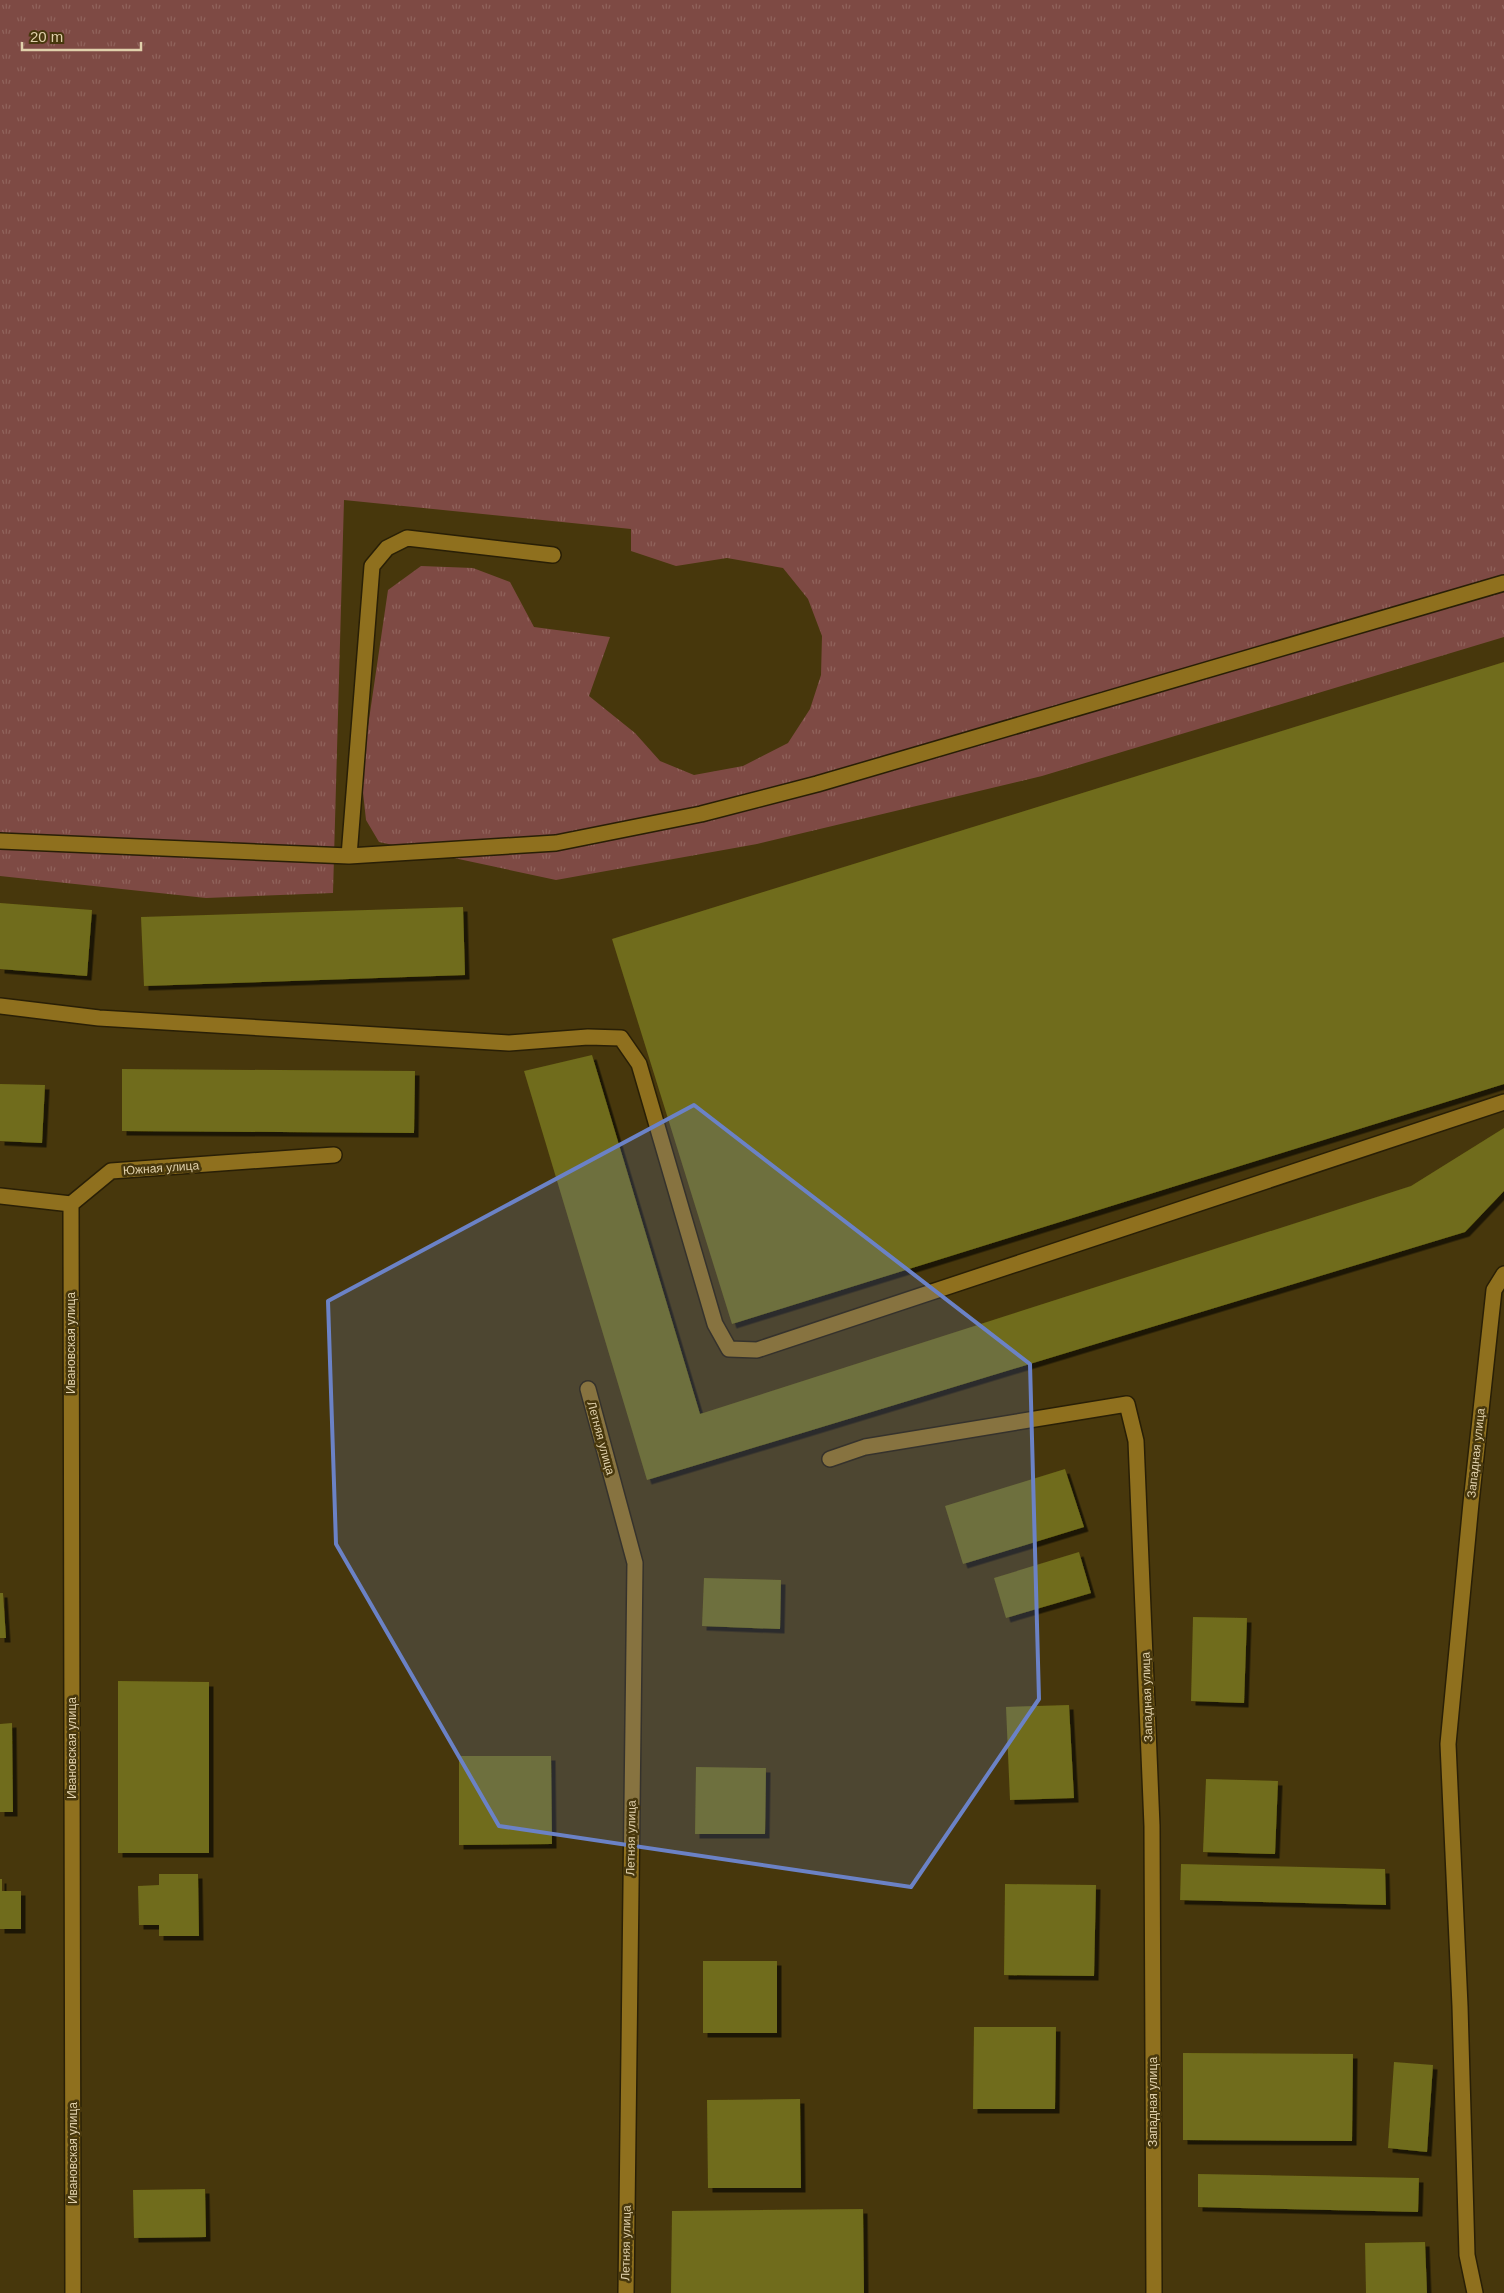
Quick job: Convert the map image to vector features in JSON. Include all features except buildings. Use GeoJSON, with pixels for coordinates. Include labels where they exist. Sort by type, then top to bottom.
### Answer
{"type":"FeatureCollection","features":[{"type":"Feature","properties":{"kind":"street"},"geometry":{"type":"LineString","coordinates":[[349,856],[372,566],[387,548],[406,538],[553,555]]}},
{"type":"Feature","properties":{"kind":"street"},"geometry":{"type":"LineString","coordinates":[[0,842],[349,856],[556,843],[701,814],[817,784],[1504,583]]}},
{"type":"Feature","properties":{"kind":"street"},"geometry":{"type":"LineString","coordinates":[[0,1006],[99,1018],[509,1043],[588,1037],[621,1038],[639,1064],[715,1324],[729,1349],[757,1350],[1504,1102]]}},
{"type":"Feature","properties":{"kind":"street","name":"Южная улица"},"geometry":{"type":"LineString","coordinates":[[71,1204],[111,1171],[334,1155]]}},
{"type":"Feature","properties":{"kind":"street"},"geometry":{"type":"LineString","coordinates":[[0,1196],[71,1204]]}},
{"type":"Feature","properties":{"kind":"street","name":"Ивановская улица"},"geometry":{"type":"LineString","coordinates":[[71,1204],[73,2293]]}},
{"type":"Feature","properties":{"kind":"street","name":"Западная улица"},"geometry":{"type":"LineString","coordinates":[[1475,2293],[1468,2255],[1460,2006],[1448,1744],[1494,1290],[1504,1274]]}},
{"type":"Feature","properties":{"kind":"street","name":"Летняя улица"},"geometry":{"type":"LineString","coordinates":[[588,1389],[635,1563],[626,2293]]}},
{"type":"Feature","properties":{"kind":"street","name":"Западная улица"},"geometry":{"type":"LineString","coordinates":[[830,1459],[865,1447],[1127,1404],[1136,1441],[1152,1826],[1154,2293]]}},
{"type":"Feature","properties":{"kind":"highlighted area"},"geometry":{"type":"Polygon","coordinates":[[[694,1105],[1030,1364],[1039,1699],[911,1887],[499,1826],[336,1544],[328,1301],[694,1105]]]}},
{"type":"Feature","properties":{"kind":"green space"},"geometry":{"type":"Polygon","coordinates":[[[0,0],[1504,0],[1504,637],[1042,776],[757,844],[556,880],[379,842],[366,820],[361,774],[388,590],[421,566],[473,568],[510,582],[534,627],[610,637],[589,696],[635,733],[660,761],[694,775],[743,766],[788,743],[810,709],[821,675],[822,636],[808,599],[783,568],[727,558],[676,566],[631,551],[631,529],[344,500],[333,893],[206,898],[0,876],[0,0]]]}}]}
